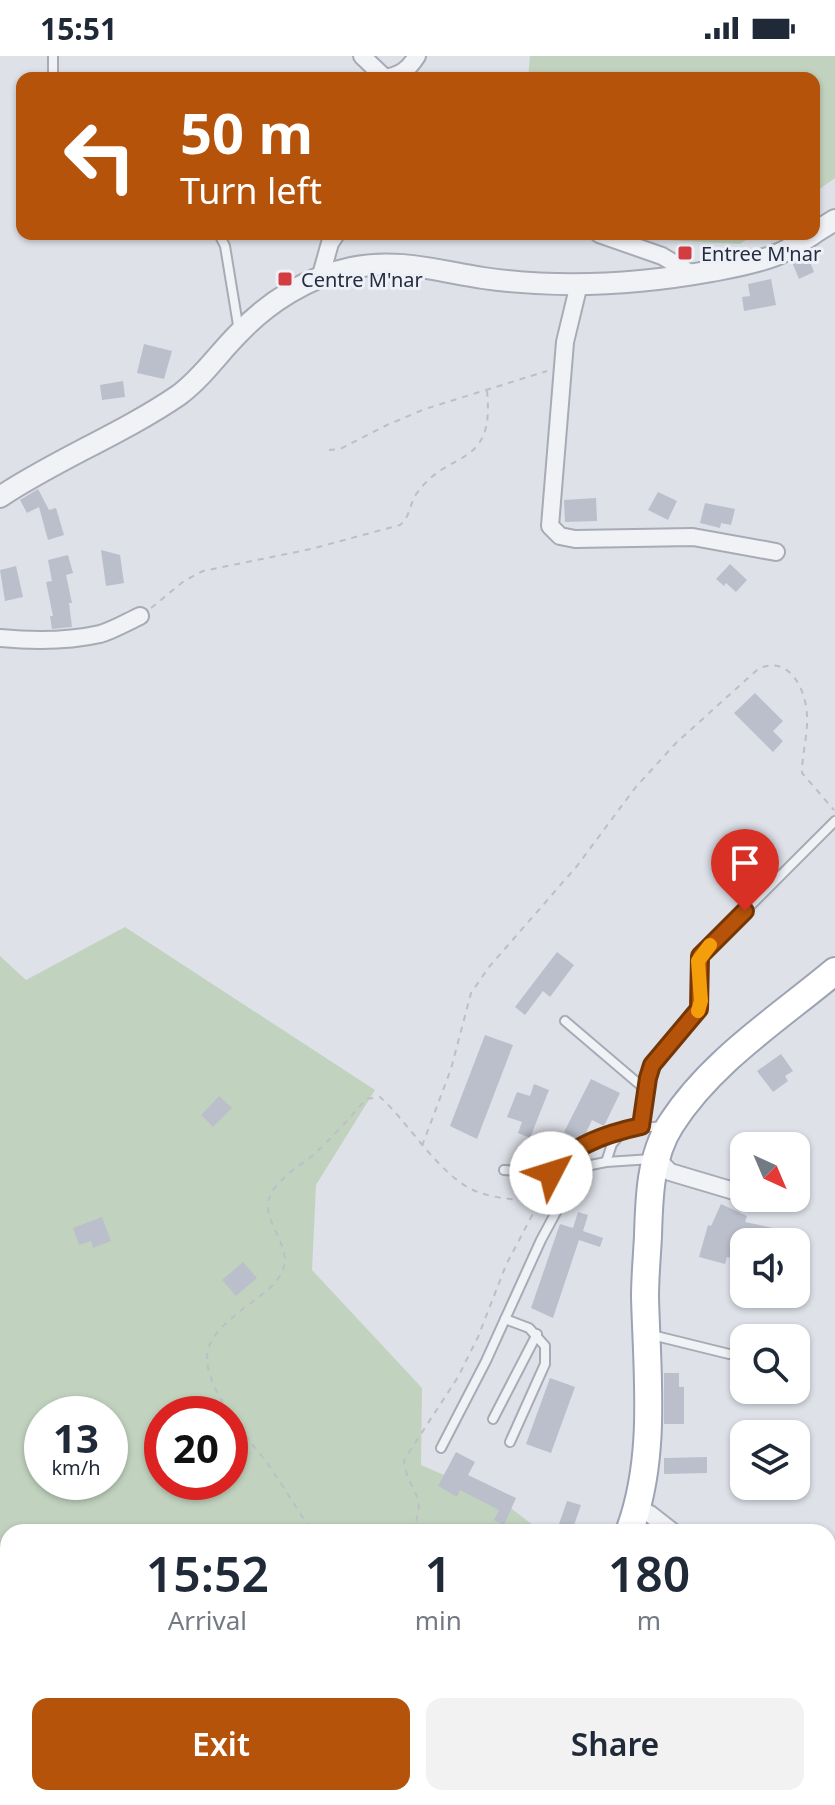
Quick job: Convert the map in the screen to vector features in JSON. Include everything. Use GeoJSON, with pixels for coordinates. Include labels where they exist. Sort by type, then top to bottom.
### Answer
{"type":"FeatureCollection","features":[{"type":"Feature","properties":{"kind":"main road"},"geometry":{"type":"LineString","coordinates":[[632,1520],[646,1446],[649,1373],[645,1295],[649,1192],[668,1128],[705,1080],[835,971]]}},
{"type":"Feature","properties":{"kind":"street"},"geometry":{"type":"LineString","coordinates":[[362,56],[386,72]]}},
{"type":"Feature","properties":{"kind":"street"},"geometry":{"type":"LineString","coordinates":[[399,72],[417,56]]}},
{"type":"Feature","properties":{"kind":"street"},"geometry":{"type":"LineString","coordinates":[[321,275],[332,240]]}},
{"type":"Feature","properties":{"kind":"street"},"geometry":{"type":"LineString","coordinates":[[616,240],[662,256],[692,274]]}},
{"type":"Feature","properties":{"kind":"street"},"geometry":{"type":"LineString","coordinates":[[0,497],[24,481],[90,448],[179,394],[197,380],[239,333],[274,303],[321,275],[363,265],[403,263],[484,278],[571,286],[662,280],[751,263],[777,255],[803,240]]}},
{"type":"Feature","properties":{"kind":"street"},"geometry":{"type":"LineString","coordinates":[[579,284],[565,342],[550,526],[560,536],[593,539],[693,537],[776,552]]}},
{"type":"Feature","properties":{"kind":"street"},"geometry":{"type":"LineString","coordinates":[[0,638],[22,640],[103,633],[140,616]]}},
{"type":"Feature","properties":{"kind":"street"},"geometry":{"type":"LineString","coordinates":[[657,1159],[670,1172],[730,1190]]}},
{"type":"Feature","properties":{"kind":"street"},"geometry":{"type":"LineString","coordinates":[[632,1520],[650,1514],[663,1524]]}},
{"type":"Feature","properties":{"kind":"lane"},"geometry":{"type":"LineString","coordinates":[[222,240],[239,333]]}},
{"type":"Feature","properties":{"kind":"lane"},"geometry":{"type":"LineString","coordinates":[[641,1126],[652,1065],[699,1009],[700,956],[835,821]]}},
{"type":"Feature","properties":{"kind":"lane"},"geometry":{"type":"LineString","coordinates":[[565,1021],[646,1090]]}},
{"type":"Feature","properties":{"kind":"lane"},"geometry":{"type":"LineString","coordinates":[[504,1170],[551,1173],[566,1154],[623,1130],[641,1126],[668,1128]]}},
{"type":"Feature","properties":{"kind":"lane"},"geometry":{"type":"LineString","coordinates":[[606,1162],[612,1144],[623,1130]]}},
{"type":"Feature","properties":{"kind":"lane"},"geometry":{"type":"LineString","coordinates":[[441,1448],[541,1240],[576,1175],[591,1165],[606,1162],[657,1159]]}},
{"type":"Feature","properties":{"kind":"lane"},"geometry":{"type":"LineString","coordinates":[[560,1161],[576,1175]]}},
{"type":"Feature","properties":{"kind":"lane"},"geometry":{"type":"LineString","coordinates":[[505,1319],[529,1328],[545,1346],[545,1364],[510,1442]]}},
{"type":"Feature","properties":{"kind":"lane"},"geometry":{"type":"LineString","coordinates":[[493,1419],[537,1334]]}},
{"type":"Feature","properties":{"kind":"lane"},"geometry":{"type":"LineString","coordinates":[[647,1334],[729,1354]]}},
{"type":"Feature","properties":{"kind":"path"},"geometry":{"type":"LineString","coordinates":[[329,450],[340,449],[425,409],[564,367]]}},
{"type":"Feature","properties":{"kind":"path"},"geometry":{"type":"LineString","coordinates":[[140,616],[184,581],[203,571],[311,549],[400,525],[408,519],[417,493],[478,444],[488,425],[487,391]]}},
{"type":"Feature","properties":{"kind":"path"},"geometry":{"type":"LineString","coordinates":[[422,1146],[451,1069],[471,993],[489,967],[577,866],[635,788],[676,743],[758,669],[769,664],[779,665],[791,672],[801,692],[807,716],[802,773],[835,811]]}},
{"type":"Feature","properties":{"kind":"path"},"geometry":{"type":"LineString","coordinates":[[218,1396],[213,1387],[207,1352],[212,1336],[270,1288],[284,1268],[279,1237],[267,1209],[269,1195],[283,1178],[310,1158],[366,1099],[380,1097],[422,1146],[469,1188],[489,1195],[538,1202]]}},
{"type":"Feature","properties":{"kind":"path"},"geometry":{"type":"LineString","coordinates":[[413,1524],[419,1496],[405,1471],[404,1460],[458,1377],[478,1337],[506,1265],[549,1184],[551,1173]]}},
{"type":"Feature","properties":{"kind":"path"},"geometry":{"type":"LineString","coordinates":[[248,1439],[307,1524]]}},
{"type":"Feature","properties":{"kind":"green space"},"geometry":{"type":"Polygon","coordinates":[[[530,56],[835,56],[835,178],[820,189],[820,72],[529,72],[530,56]]]}},
{"type":"Feature","properties":{"kind":"green space"},"geometry":{"type":"Polygon","coordinates":[[[667,240],[746,240],[740,244],[667,240]]]}},
{"type":"Feature","properties":{"kind":"green space"},"geometry":{"type":"Polygon","coordinates":[[[125,927],[375,1090],[316,1185],[312,1270],[422,1388],[421,1465],[499,1499],[532,1524],[0,1524],[0,956],[26,980],[125,927]]]}},
{"type":"Feature","properties":{"kind":"building"},"geometry":{"type":"Polygon","coordinates":[[[807,254],[814,272],[799,279],[792,262],[807,254]]]}},
{"type":"Feature","properties":{"kind":"building"},"geometry":{"type":"Polygon","coordinates":[[[771,279],[776,305],[744,311],[742,297],[750,296],[748,284],[771,279]]]}},
{"type":"Feature","properties":{"kind":"building"},"geometry":{"type":"Polygon","coordinates":[[[144,344],[172,351],[164,379],[137,373],[144,344]]]}},
{"type":"Feature","properties":{"kind":"building"},"geometry":{"type":"Polygon","coordinates":[[[123,381],[125,397],[102,400],[100,385],[123,381]]]}},
{"type":"Feature","properties":{"kind":"building"},"geometry":{"type":"Polygon","coordinates":[[[38,489],[49,510],[56,508],[64,535],[48,540],[39,507],[27,513],[20,500],[38,489]]]}},
{"type":"Feature","properties":{"kind":"building"},"geometry":{"type":"Polygon","coordinates":[[[658,492],[677,501],[668,520],[648,510],[658,492]]]}},
{"type":"Feature","properties":{"kind":"building"},"geometry":{"type":"Polygon","coordinates":[[[596,498],[597,521],[565,522],[564,500],[596,498]]]}},
{"type":"Feature","properties":{"kind":"building"},"geometry":{"type":"Polygon","coordinates":[[[705,503],[735,509],[731,525],[721,523],[720,528],[700,523],[705,503]]]}},
{"type":"Feature","properties":{"kind":"building"},"geometry":{"type":"Polygon","coordinates":[[[101,550],[120,555],[124,583],[106,586],[101,550]]]}},
{"type":"Feature","properties":{"kind":"building"},"geometry":{"type":"Polygon","coordinates":[[[68,555],[73,573],[66,575],[72,603],[69,603],[72,627],[52,629],[50,616],[53,616],[46,582],[52,581],[48,560],[68,555]]]}},
{"type":"Feature","properties":{"kind":"building"},"geometry":{"type":"Polygon","coordinates":[[[730,564],[747,580],[736,592],[716,579],[730,564]]]}},
{"type":"Feature","properties":{"kind":"building"},"geometry":{"type":"Polygon","coordinates":[[[16,566],[23,597],[5,601],[0,570],[16,566]]]}},
{"type":"Feature","properties":{"kind":"building"},"geometry":{"type":"Polygon","coordinates":[[[755,693],[783,721],[773,731],[783,741],[773,752],[734,713],[755,693]]]}},
{"type":"Feature","properties":{"kind":"building"},"geometry":{"type":"Polygon","coordinates":[[[557,952],[574,965],[550,997],[543,991],[525,1015],[515,1007],[557,952]]]}},
{"type":"Feature","properties":{"kind":"building"},"geometry":{"type":"Polygon","coordinates":[[[485,1035],[513,1045],[477,1139],[450,1126],[485,1035]]]}},
{"type":"Feature","properties":{"kind":"building"},"geometry":{"type":"Polygon","coordinates":[[[781,1054],[793,1071],[785,1076],[788,1081],[773,1092],[757,1071],[781,1054]]]}},
{"type":"Feature","properties":{"kind":"building"},"geometry":{"type":"Polygon","coordinates":[[[591,1079],[620,1093],[604,1126],[592,1120],[584,1137],[578,1139],[564,1132],[591,1079]]]}},
{"type":"Feature","properties":{"kind":"building"},"geometry":{"type":"Polygon","coordinates":[[[534,1084],[549,1090],[530,1138],[518,1133],[522,1122],[507,1117],[517,1092],[530,1096],[534,1084]]]}},
{"type":"Feature","properties":{"kind":"building"},"geometry":{"type":"Polygon","coordinates":[[[219,1096],[232,1108],[213,1127],[201,1115],[219,1096]]]}},
{"type":"Feature","properties":{"kind":"building"},"geometry":{"type":"Polygon","coordinates":[[[721,1204],[730,1208],[730,1212],[747,1216],[745,1222],[773,1228],[730,1228],[730,1258],[727,1257],[725,1264],[699,1257],[708,1225],[711,1226],[721,1204]]]}},
{"type":"Feature","properties":{"kind":"building"},"geometry":{"type":"Polygon","coordinates":[[[578,1212],[588,1215],[583,1231],[603,1238],[600,1247],[579,1240],[553,1318],[531,1308],[560,1224],[573,1228],[578,1212]]]}},
{"type":"Feature","properties":{"kind":"building"},"geometry":{"type":"Polygon","coordinates":[[[102,1217],[111,1241],[93,1248],[91,1241],[79,1245],[73,1228],[102,1217]]]}},
{"type":"Feature","properties":{"kind":"building"},"geometry":{"type":"Polygon","coordinates":[[[243,1262],[257,1278],[236,1296],[222,1280],[243,1262]]]}},
{"type":"Feature","properties":{"kind":"building"},"geometry":{"type":"Polygon","coordinates":[[[664,1373],[679,1373],[679,1387],[684,1387],[684,1424],[664,1424],[664,1373]]]}},
{"type":"Feature","properties":{"kind":"building"},"geometry":{"type":"Polygon","coordinates":[[[550,1378],[575,1387],[551,1453],[526,1444],[550,1378]]]}},
{"type":"Feature","properties":{"kind":"building"},"geometry":{"type":"Polygon","coordinates":[[[456,1452],[475,1462],[468,1475],[516,1498],[502,1524],[494,1520],[499,1510],[460,1490],[457,1497],[438,1486],[456,1452]]]}},
{"type":"Feature","properties":{"kind":"building"},"geometry":{"type":"Polygon","coordinates":[[[707,1457],[707,1473],[664,1474],[664,1458],[707,1457]]]}},
{"type":"Feature","properties":{"kind":"building"},"geometry":{"type":"Polygon","coordinates":[[[567,1501],[581,1505],[574,1524],[559,1524],[567,1501]]]}},
{"type":"Feature","properties":{"kind":"slow traffic"},"geometry":{"type":"LineString","coordinates":[[698,1011],[701,1001],[698,961],[710,945]]}},
{"type":"Feature","properties":{"kind":"place","name":"Entree M'nar"},"geometry":{"type":"Point","coordinates":[685,253]}},
{"type":"Feature","properties":{"kind":"place","name":"Centre M'nar"},"geometry":{"type":"Point","coordinates":[285,279]}},
{"type":"Feature","properties":{"kind":"route"},"geometry":{"type":"LineString","coordinates":[[551,1173],[566,1154],[623,1130],[641,1126],[652,1065],[699,1009],[700,956],[745,911]]}}]}
